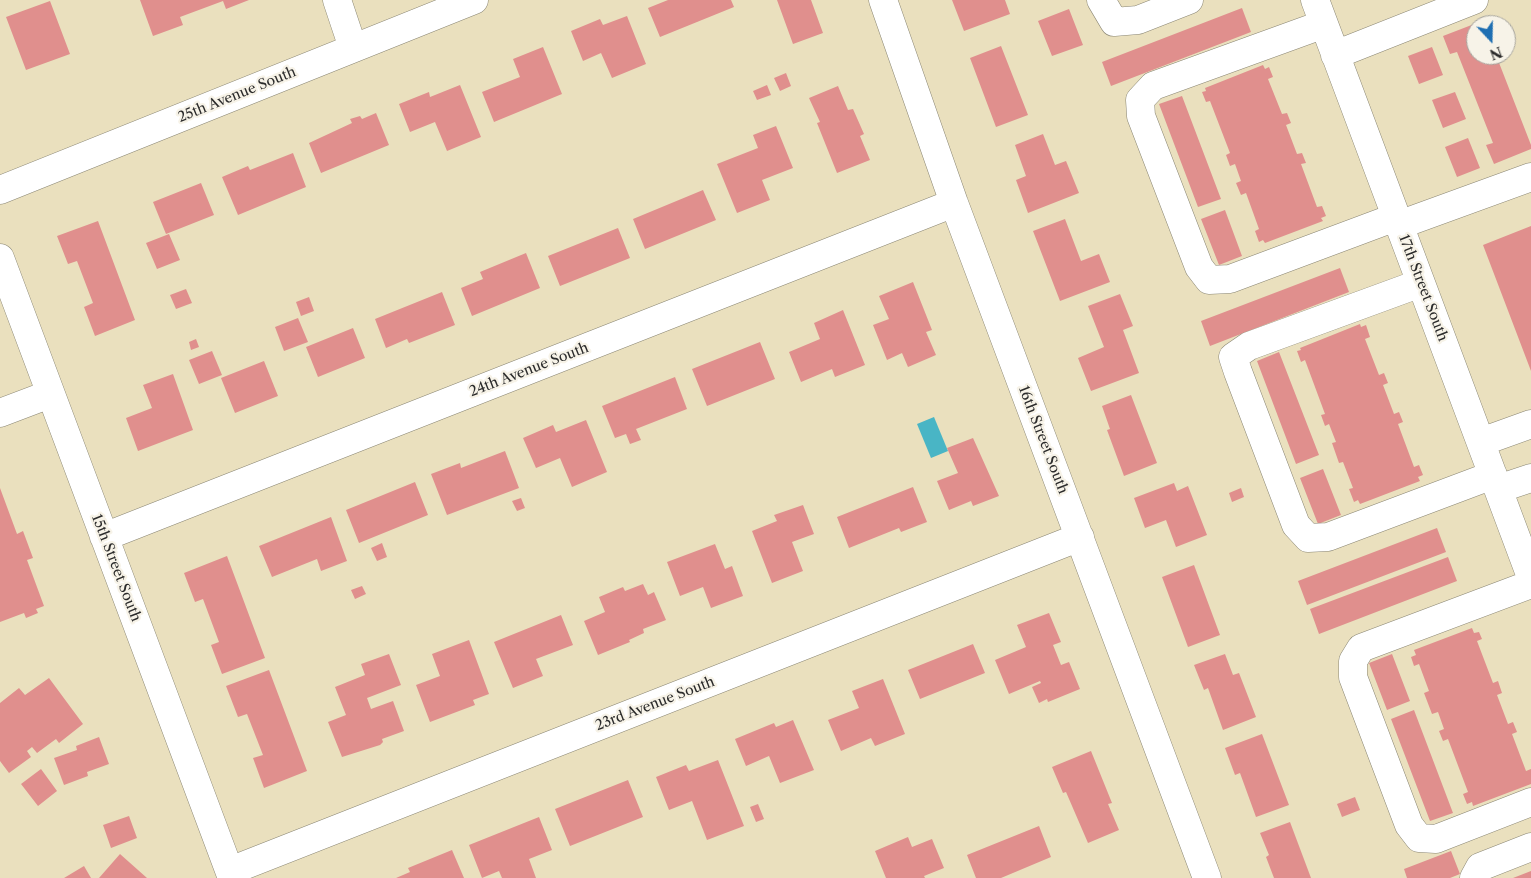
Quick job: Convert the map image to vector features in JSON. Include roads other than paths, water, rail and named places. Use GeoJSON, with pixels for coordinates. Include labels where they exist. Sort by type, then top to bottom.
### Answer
{"type":"FeatureCollection","features":[{"type":"Feature","properties":{"kind":"street"},"geometry":{"type":"LineString","coordinates":[[337,0],[354,48]]}},
{"type":"Feature","properties":{"kind":"street","name":"25th Avenue South"},"geometry":{"type":"LineString","coordinates":[[0,190],[474,0]]}},
{"type":"Feature","properties":{"kind":"street","name":"16th Street South"},"geometry":{"type":"LineString","coordinates":[[883,0],[954,202],[1207,878]]}},
{"type":"Feature","properties":{"kind":"street"},"geometry":{"type":"LineString","coordinates":[[1101,0],[1114,22],[1138,20],[1189,0]]}},
{"type":"Feature","properties":{"kind":"street"},"geometry":{"type":"LineString","coordinates":[[1335,55],[1474,0]]}},
{"type":"Feature","properties":{"kind":"street"},"geometry":{"type":"LineString","coordinates":[[1319,12],[1153,86],[1140,100],[1141,116],[1199,267],[1209,280],[1230,279],[1531,177]]}},
{"type":"Feature","properties":{"kind":"street","name":"17th Street South"},"geometry":{"type":"LineString","coordinates":[[1319,12],[1531,577]]}},
{"type":"Feature","properties":{"kind":"street","name":"24th Avenue South"},"geometry":{"type":"LineString","coordinates":[[104,537],[954,202]]}},
{"type":"Feature","properties":{"kind":"street","name":"15th Street South"},"geometry":{"type":"LineString","coordinates":[[0,258],[231,875]]}},
{"type":"Feature","properties":{"kind":"street"},"geometry":{"type":"LineString","coordinates":[[1421,283],[1249,346],[1234,357],[1296,525],[1308,538],[1328,537],[1496,482],[1531,478]]}},
{"type":"Feature","properties":{"kind":"street"},"geometry":{"type":"LineString","coordinates":[[0,413],[50,394]]}},
{"type":"Feature","properties":{"kind":"street"},"geometry":{"type":"LineString","coordinates":[[1481,442],[1531,424]]}},
{"type":"Feature","properties":{"kind":"street","name":"23rd Avenue South"},"geometry":{"type":"LineString","coordinates":[[231,875],[1080,537]]}},
{"type":"Feature","properties":{"kind":"street"},"geometry":{"type":"LineString","coordinates":[[1531,584],[1361,648],[1353,661],[1353,677],[1405,816],[1419,838],[1436,839],[1531,802]]}},
{"type":"Feature","properties":{"kind":"street"},"geometry":{"type":"LineString","coordinates":[[1474,878],[1480,867],[1531,847]]}},
{"type":"Feature","properties":{"kind":"water"},"geometry":{"type":"Polygon","coordinates":[[[934,417],[948,451],[931,458],[917,424],[934,417]]]}}]}
